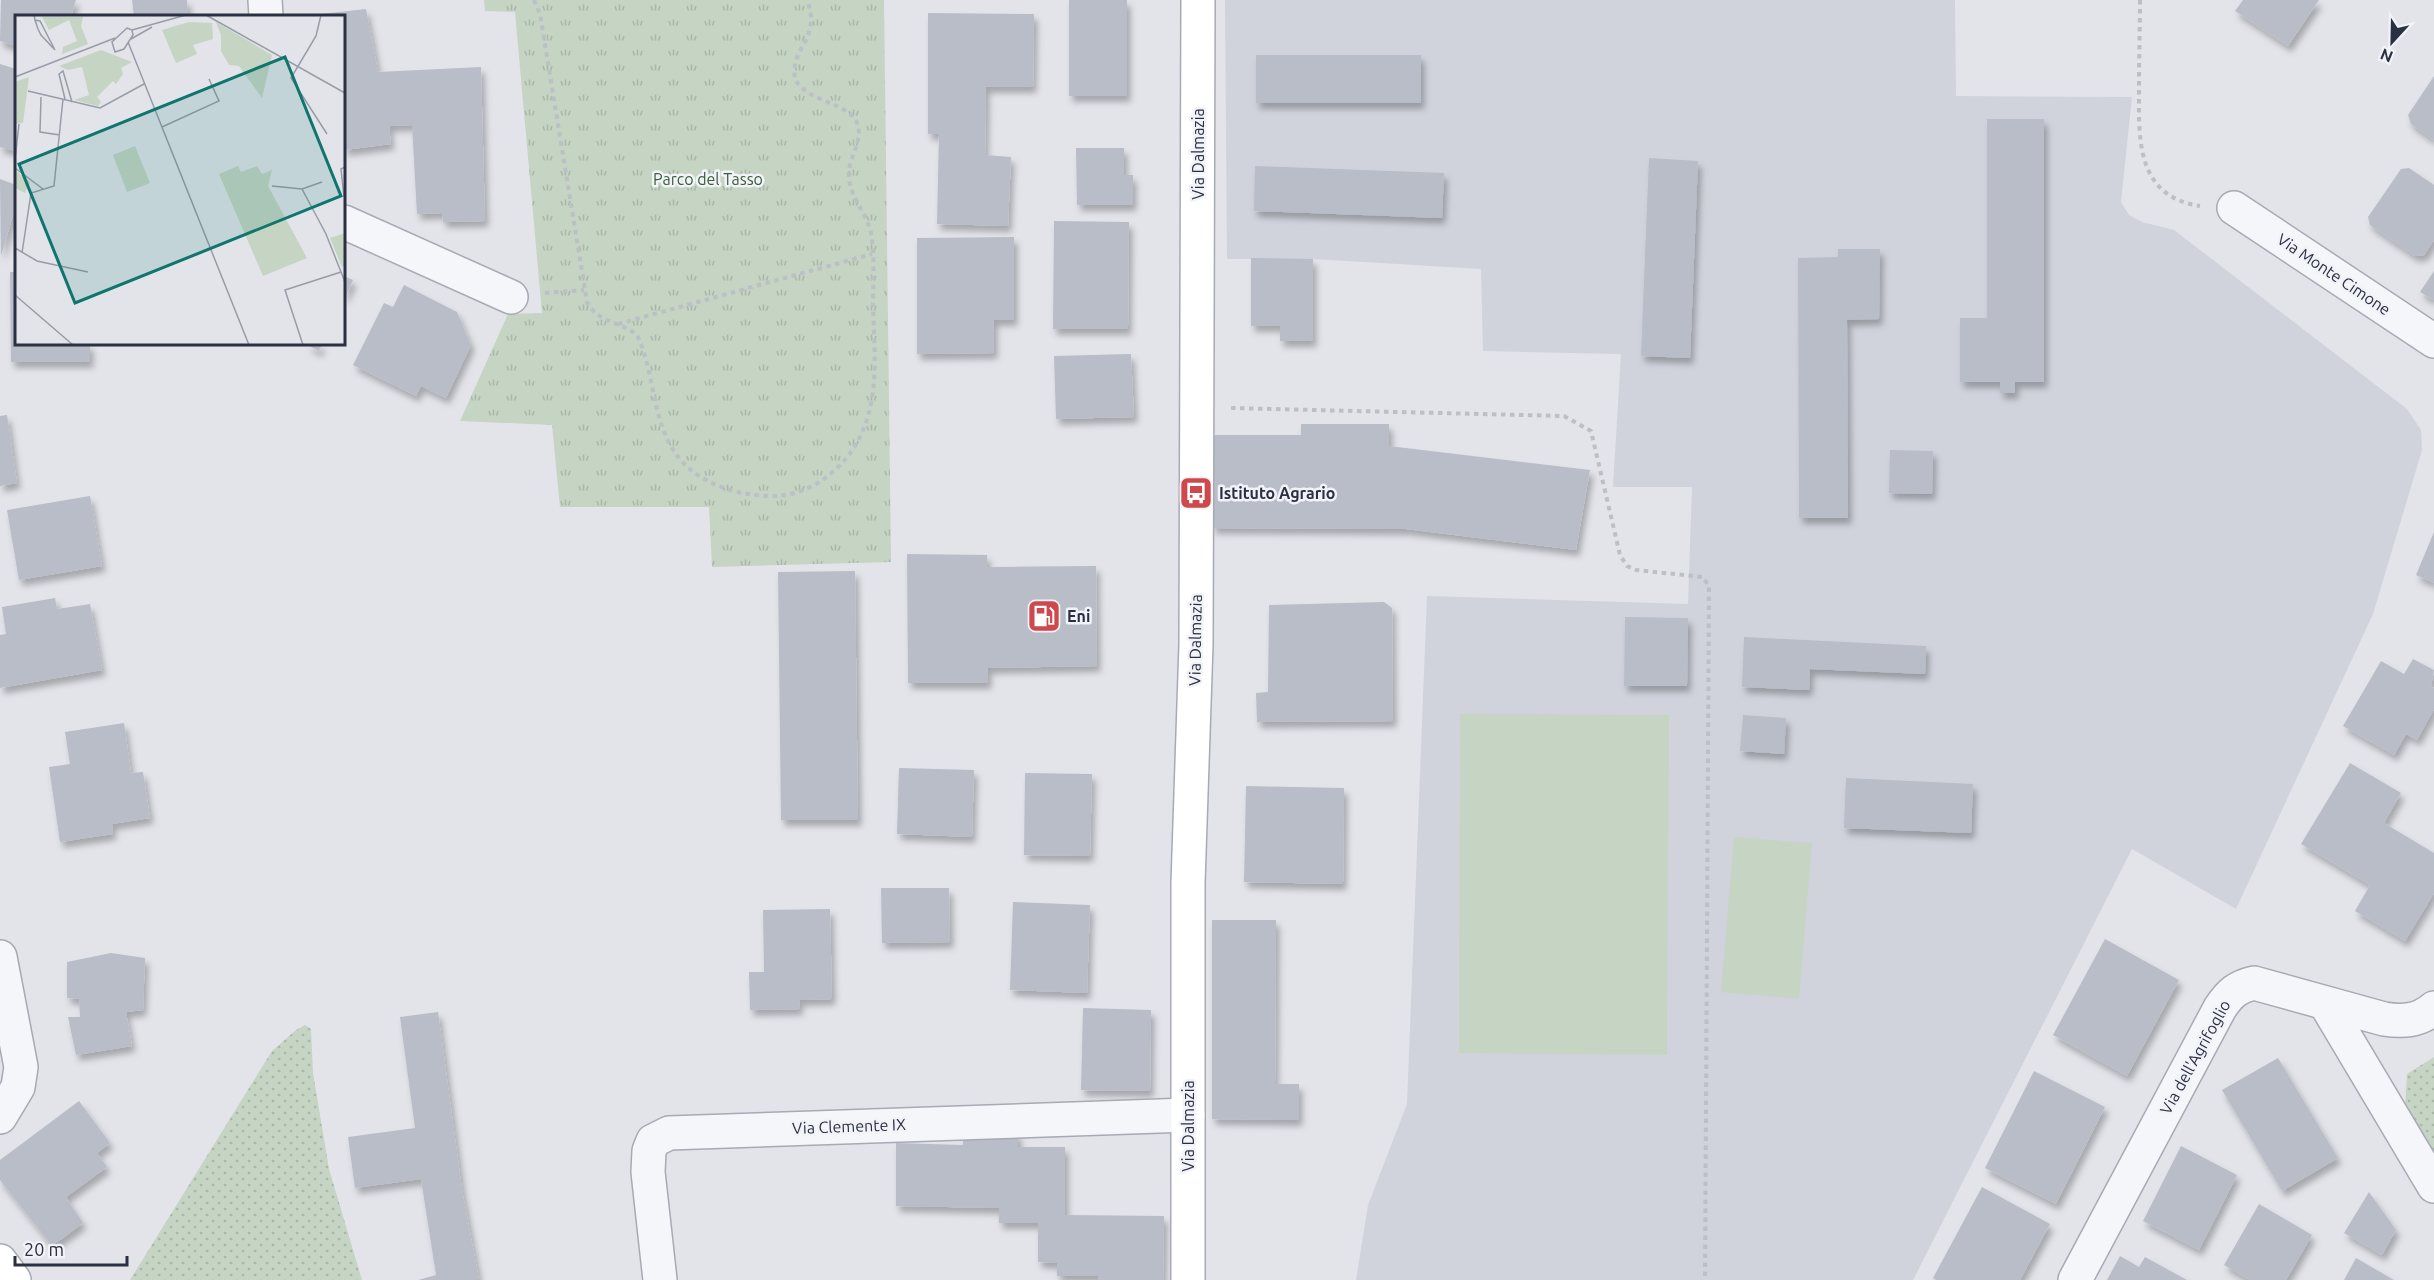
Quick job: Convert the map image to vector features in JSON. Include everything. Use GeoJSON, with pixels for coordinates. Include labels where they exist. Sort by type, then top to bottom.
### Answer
{"type":"FeatureCollection","features":[{"type":"Feature","properties":{"kind":"street"},"geometry":{"type":"LineString","coordinates":[[265,0],[266,15]]}},
{"type":"Feature","properties":{"kind":"street","name":"Via Dalmazia"},"geometry":{"type":"LineString","coordinates":[[1188,1280],[1188,883],[1196,644],[1198,0]]}},
{"type":"Feature","properties":{"kind":"street","name":"Via Monte Cimone"},"geometry":{"type":"LineString","coordinates":[[2234,208],[2434,341]]}},
{"type":"Feature","properties":{"kind":"street"},"geometry":{"type":"LineString","coordinates":[[345,222],[511,297]]}},
{"type":"Feature","properties":{"kind":"street"},"geometry":{"type":"LineString","coordinates":[[0,957],[21,1067],[18,1087],[0,1117]]}},
{"type":"Feature","properties":{"kind":"street","name":"Via dell'Agrifoglio"},"geometry":{"type":"LineString","coordinates":[[2076,1280],[2220,1008],[2230,994],[2240,986],[2254,982],[2401,1022],[2420,1018],[2434,1008]]}},
{"type":"Feature","properties":{"kind":"street"},"geometry":{"type":"LineString","coordinates":[[2325,1003],[2434,1186]]}},
{"type":"Feature","properties":{"kind":"street","name":"Via Clemente IX"},"geometry":{"type":"LineString","coordinates":[[660,1280],[648,1161],[653,1141],[669,1133],[1188,1115]]}},
{"type":"Feature","properties":{"kind":"street"},"geometry":{"type":"LineString","coordinates":[[0,1261],[14,1280]]}},
{"type":"Feature","properties":{"kind":"path"},"geometry":{"type":"LineString","coordinates":[[534,0],[544,38],[584,290],[592,312],[637,335],[664,435],[687,466],[706,480],[743,494],[775,496],[796,493],[819,484],[851,453],[869,418],[876,384],[872,254],[868,224],[848,176],[858,136],[858,123],[847,112],[806,92],[795,79],[795,63],[812,22],[807,0]]}},
{"type":"Feature","properties":{"kind":"path"},"geometry":{"type":"LineString","coordinates":[[2140,0],[2139,127],[2144,162],[2157,186],[2168,195],[2192,205],[2234,208]]}},
{"type":"Feature","properties":{"kind":"path"},"geometry":{"type":"LineString","coordinates":[[618,325],[872,254]]}},
{"type":"Feature","properties":{"kind":"path"},"geometry":{"type":"LineString","coordinates":[[1196,407],[1564,416],[1591,431],[1620,555],[1627,566],[1636,570],[1703,577],[1709,586],[1705,1280]]}},
{"type":"Feature","properties":{"kind":"shaded area"},"geometry":{"type":"Polygon","coordinates":[[[1225,0],[1955,0],[1956,96],[2132,97],[2121,202],[2129,215],[2142,222],[2174,230],[2407,409],[2421,430],[2422,450],[2373,614],[2236,909],[2132,849],[1913,1280],[1356,1280],[1368,1205],[1407,1104],[1427,596],[1688,604],[1692,487],[1613,487],[1621,354],[1483,351],[1481,269],[1314,259],[1227,259],[1225,0]]]}},
{"type":"Feature","properties":{"kind":"green space","name":"Parco del Tasso"},"geometry":{"type":"Polygon","coordinates":[[[484,0],[884,0],[891,562],[712,567],[709,507],[560,507],[552,425],[460,421],[508,314],[542,313],[515,12],[485,11],[484,0]]]}},
{"type":"Feature","properties":{"kind":"green space"},"geometry":{"type":"Polygon","coordinates":[[[1460,714],[1669,715],[1667,1055],[1459,1053],[1460,714]]]}},
{"type":"Feature","properties":{"kind":"green space"},"geometry":{"type":"Polygon","coordinates":[[[1734,837],[1812,843],[1799,999],[1721,992],[1734,837]]]}},
{"type":"Feature","properties":{"kind":"green space"},"geometry":{"type":"Polygon","coordinates":[[[305,1025],[311,1029],[313,1073],[329,1169],[362,1280],[130,1280],[272,1051],[305,1025]]]}},
{"type":"Feature","properties":{"kind":"green space"},"geometry":{"type":"Polygon","coordinates":[[[2434,1057],[2434,1159],[2405,1109],[2407,1074],[2434,1057]]]}},
{"type":"Feature","properties":{"kind":"building"},"geometry":{"type":"Polygon","coordinates":[[[1,0],[76,0],[71,15],[15,15],[15,46],[0,41],[1,0]]]}},
{"type":"Feature","properties":{"kind":"building"},"geometry":{"type":"Polygon","coordinates":[[[132,0],[187,0],[188,15],[134,15],[132,0]]]}},
{"type":"Feature","properties":{"kind":"building"},"geometry":{"type":"Polygon","coordinates":[[[1069,0],[1127,0],[1127,96],[1069,96],[1069,0]]]}},
{"type":"Feature","properties":{"kind":"building"},"geometry":{"type":"Polygon","coordinates":[[[2243,0],[2319,0],[2288,46],[2235,11],[2243,0]]]}},
{"type":"Feature","properties":{"kind":"building"},"geometry":{"type":"Polygon","coordinates":[[[366,9],[378,72],[481,67],[485,221],[443,222],[442,213],[417,214],[412,125],[389,126],[391,144],[345,150],[345,15],[312,15],[366,9]]]}},
{"type":"Feature","properties":{"kind":"building"},"geometry":{"type":"Polygon","coordinates":[[[928,13],[1034,14],[1033,87],[986,87],[985,155],[1011,157],[1008,226],[937,224],[939,134],[928,134],[928,13]]]}},
{"type":"Feature","properties":{"kind":"building"},"geometry":{"type":"Polygon","coordinates":[[[1256,55],[1421,55],[1421,103],[1256,103],[1256,55]]]}},
{"type":"Feature","properties":{"kind":"building"},"geometry":{"type":"Polygon","coordinates":[[[0,64],[15,69],[15,151],[0,147],[0,64]]]}},
{"type":"Feature","properties":{"kind":"building"},"geometry":{"type":"Polygon","coordinates":[[[2434,76],[2434,140],[2411,124],[2408,115],[2434,76]]]}},
{"type":"Feature","properties":{"kind":"building"},"geometry":{"type":"Polygon","coordinates":[[[1987,119],[2044,119],[2044,382],[2015,382],[2015,393],[2000,393],[2000,382],[1960,382],[1960,318],[1987,318],[1987,119]]]}},
{"type":"Feature","properties":{"kind":"building"},"geometry":{"type":"Polygon","coordinates":[[[1076,148],[1124,148],[1124,175],[1133,175],[1133,205],[1077,205],[1076,148]]]}},
{"type":"Feature","properties":{"kind":"building"},"geometry":{"type":"Polygon","coordinates":[[[1649,158],[1698,161],[1690,358],[1641,356],[1649,158]]]}},
{"type":"Feature","properties":{"kind":"building"},"geometry":{"type":"Polygon","coordinates":[[[1255,166],[1444,173],[1442,218],[1254,211],[1255,166]]]}},
{"type":"Feature","properties":{"kind":"building"},"geometry":{"type":"Polygon","coordinates":[[[2409,168],[2434,185],[2434,240],[2424,255],[2415,256],[2370,225],[2368,217],[2401,169],[2409,168]]]}},
{"type":"Feature","properties":{"kind":"building"},"geometry":{"type":"Polygon","coordinates":[[[0,179],[15,185],[15,208],[1,256],[0,179]]]}},
{"type":"Feature","properties":{"kind":"building"},"geometry":{"type":"Polygon","coordinates":[[[1054,221],[1129,222],[1128,329],[1053,329],[1054,221]]]}},
{"type":"Feature","properties":{"kind":"building"},"geometry":{"type":"Polygon","coordinates":[[[1014,237],[1014,320],[994,320],[994,353],[917,354],[917,238],[1014,237]]]}},
{"type":"Feature","properties":{"kind":"building"},"geometry":{"type":"Polygon","coordinates":[[[1838,249],[1880,249],[1879,319],[1847,320],[1848,518],[1799,518],[1798,258],[1838,257],[1838,249]]]}},
{"type":"Feature","properties":{"kind":"building"},"geometry":{"type":"Polygon","coordinates":[[[1251,258],[1313,259],[1313,341],[1280,341],[1280,326],[1251,326],[1251,258]]]}},
{"type":"Feature","properties":{"kind":"building"},"geometry":{"type":"Polygon","coordinates":[[[2434,271],[2434,300],[2420,292],[2434,271]]]}},
{"type":"Feature","properties":{"kind":"building"},"geometry":{"type":"Polygon","coordinates":[[[10,272],[15,272],[15,345],[90,345],[90,362],[11,362],[10,272]]]}},
{"type":"Feature","properties":{"kind":"building"},"geometry":{"type":"Polygon","coordinates":[[[345,276],[353,280],[345,298],[345,276]]]}},
{"type":"Feature","properties":{"kind":"building"},"geometry":{"type":"Polygon","coordinates":[[[404,285],[457,312],[471,345],[446,398],[421,386],[416,396],[353,365],[384,303],[393,307],[404,285]]]}},
{"type":"Feature","properties":{"kind":"building"},"geometry":{"type":"Polygon","coordinates":[[[307,345],[322,345],[319,351],[307,345]]]}},
{"type":"Feature","properties":{"kind":"building"},"geometry":{"type":"Polygon","coordinates":[[[1131,354],[1134,417],[1056,419],[1054,356],[1131,354]]]}},
{"type":"Feature","properties":{"kind":"building"},"geometry":{"type":"Polygon","coordinates":[[[7,415],[17,483],[0,486],[0,416],[7,415]]]}},
{"type":"Feature","properties":{"kind":"building"},"geometry":{"type":"Polygon","coordinates":[[[1301,424],[1389,424],[1389,446],[1590,470],[1576,550],[1406,529],[1212,528],[1212,435],[1301,435],[1301,424]]]}},
{"type":"Feature","properties":{"kind":"building"},"geometry":{"type":"Polygon","coordinates":[[[1890,450],[1933,451],[1932,494],[1889,493],[1890,450]]]}},
{"type":"Feature","properties":{"kind":"building"},"geometry":{"type":"Polygon","coordinates":[[[90,496],[102,566],[19,580],[7,510],[90,496]]]}},
{"type":"Feature","properties":{"kind":"building"},"geometry":{"type":"Polygon","coordinates":[[[2434,532],[2434,583],[2416,575],[2434,532]]]}},
{"type":"Feature","properties":{"kind":"building"},"geometry":{"type":"Polygon","coordinates":[[[907,554],[987,555],[987,567],[1096,566],[1097,666],[988,668],[988,683],[908,683],[907,554]]]}},
{"type":"Feature","properties":{"kind":"building"},"geometry":{"type":"Polygon","coordinates":[[[855,571],[858,820],[781,820],[778,572],[855,571]]]}},
{"type":"Feature","properties":{"kind":"building"},"geometry":{"type":"Polygon","coordinates":[[[55,598],[57,609],[90,604],[102,670],[0,688],[0,635],[6,634],[2,607],[55,598]]]}},
{"type":"Feature","properties":{"kind":"building"},"geometry":{"type":"Polygon","coordinates":[[[1384,602],[1392,608],[1393,721],[1257,722],[1256,693],[1268,692],[1269,605],[1384,602]]]}},
{"type":"Feature","properties":{"kind":"building"},"geometry":{"type":"Polygon","coordinates":[[[1625,617],[1688,618],[1687,686],[1624,686],[1625,617]]]}},
{"type":"Feature","properties":{"kind":"building"},"geometry":{"type":"Polygon","coordinates":[[[1744,637],[1926,646],[1925,674],[1810,669],[1809,690],[1742,687],[1744,637]]]}},
{"type":"Feature","properties":{"kind":"building"},"geometry":{"type":"Polygon","coordinates":[[[2413,659],[2434,670],[2431,687],[2434,688],[2434,709],[2417,740],[2406,734],[2394,755],[2343,726],[2381,661],[2404,674],[2413,659]]]}},
{"type":"Feature","properties":{"kind":"building"},"geometry":{"type":"Polygon","coordinates":[[[1743,715],[1786,718],[1784,754],[1740,751],[1743,715]]]}},
{"type":"Feature","properties":{"kind":"building"},"geometry":{"type":"Polygon","coordinates":[[[124,723],[131,773],[143,772],[150,818],[112,824],[113,834],[60,842],[49,767],[70,764],[65,732],[124,723]]]}},
{"type":"Feature","properties":{"kind":"building"},"geometry":{"type":"Polygon","coordinates":[[[2350,763],[2401,793],[2384,823],[2434,853],[2434,893],[2405,941],[2355,911],[2370,885],[2301,844],[2350,763]]]}},
{"type":"Feature","properties":{"kind":"building"},"geometry":{"type":"Polygon","coordinates":[[[899,768],[974,770],[972,837],[897,834],[899,768]]]}},
{"type":"Feature","properties":{"kind":"building"},"geometry":{"type":"Polygon","coordinates":[[[1025,773],[1092,774],[1090,856],[1024,855],[1025,773]]]}},
{"type":"Feature","properties":{"kind":"building"},"geometry":{"type":"Polygon","coordinates":[[[1846,778],[1973,784],[1971,833],[1844,828],[1846,778]]]}},
{"type":"Feature","properties":{"kind":"building"},"geometry":{"type":"Polygon","coordinates":[[[1246,786],[1344,788],[1343,884],[1244,882],[1246,786]]]}},
{"type":"Feature","properties":{"kind":"building"},"geometry":{"type":"Polygon","coordinates":[[[881,888],[949,888],[950,942],[882,943],[881,888]]]}},
{"type":"Feature","properties":{"kind":"building"},"geometry":{"type":"Polygon","coordinates":[[[1013,902],[1090,905],[1087,993],[1010,990],[1013,902]]]}},
{"type":"Feature","properties":{"kind":"building"},"geometry":{"type":"Polygon","coordinates":[[[830,909],[832,999],[799,1000],[800,1009],[750,1010],[749,972],[764,972],[763,910],[830,909]]]}},
{"type":"Feature","properties":{"kind":"building"},"geometry":{"type":"Polygon","coordinates":[[[1212,920],[1276,920],[1275,1084],[1299,1084],[1299,1120],[1212,1119],[1212,920]]]}},
{"type":"Feature","properties":{"kind":"building"},"geometry":{"type":"Polygon","coordinates":[[[2105,939],[2179,980],[2127,1076],[2053,1035],[2105,939]]]}},
{"type":"Feature","properties":{"kind":"building"},"geometry":{"type":"Polygon","coordinates":[[[111,953],[145,958],[143,1010],[126,1012],[132,1046],[76,1055],[68,1017],[80,1017],[79,999],[67,998],[67,962],[111,953]]]}},
{"type":"Feature","properties":{"kind":"building"},"geometry":{"type":"Polygon","coordinates":[[[1083,1008],[1151,1010],[1150,1091],[1081,1090],[1083,1008]]]}},
{"type":"Feature","properties":{"kind":"building"},"geometry":{"type":"Polygon","coordinates":[[[438,1012],[462,1190],[479,1280],[418,1280],[436,1275],[421,1179],[355,1188],[348,1137],[415,1128],[400,1017],[438,1012]]]}},
{"type":"Feature","properties":{"kind":"building"},"geometry":{"type":"Polygon","coordinates":[[[2278,1058],[2338,1158],[2282,1191],[2222,1090],[2278,1058]]]}},
{"type":"Feature","properties":{"kind":"building"},"geometry":{"type":"Polygon","coordinates":[[[2034,1071],[2105,1107],[2056,1204],[1985,1168],[2034,1071]]]}},
{"type":"Feature","properties":{"kind":"building"},"geometry":{"type":"Polygon","coordinates":[[[79,1101],[110,1143],[97,1153],[107,1167],[66,1197],[83,1223],[52,1246],[0,1180],[0,1160],[79,1101]]]}},
{"type":"Feature","properties":{"kind":"building"},"geometry":{"type":"Polygon","coordinates":[[[963,1133],[1018,1133],[1018,1147],[1065,1147],[1065,1215],[1164,1216],[1163,1280],[1098,1280],[1098,1276],[1057,1276],[1057,1263],[1038,1262],[1038,1223],[999,1223],[999,1208],[896,1206],[896,1143],[963,1145],[963,1133]]]}},
{"type":"Feature","properties":{"kind":"building"},"geometry":{"type":"Polygon","coordinates":[[[2181,1146],[2237,1175],[2199,1250],[2143,1221],[2181,1146]]]}},
{"type":"Feature","properties":{"kind":"building"},"geometry":{"type":"Polygon","coordinates":[[[1982,1187],[2050,1224],[2020,1280],[1936,1280],[1933,1278],[1982,1187]]]}},
{"type":"Feature","properties":{"kind":"building"},"geometry":{"type":"Polygon","coordinates":[[[2369,1192],[2396,1230],[2382,1255],[2344,1233],[2369,1192]]]}},
{"type":"Feature","properties":{"kind":"building"},"geometry":{"type":"Polygon","coordinates":[[[2259,1204],[2312,1235],[2286,1280],[2250,1280],[2224,1265],[2259,1204]]]}},
{"type":"Feature","properties":{"kind":"building"},"geometry":{"type":"Polygon","coordinates":[[[2120,1256],[2139,1267],[2145,1257],[2187,1280],[2107,1280],[2120,1256]]]}},
{"type":"Feature","properties":{"kind":"building"},"geometry":{"type":"Polygon","coordinates":[[[2356,1258],[2394,1280],[2344,1280],[2356,1258]]]}},
{"type":"Feature","properties":{"kind":"place","name":"Istituto Agrario"},"geometry":{"type":"Point","coordinates":[1196,493]}},
{"type":"Feature","properties":{"kind":"place","name":"Eni"},"geometry":{"type":"Point","coordinates":[1044,616]}}]}
